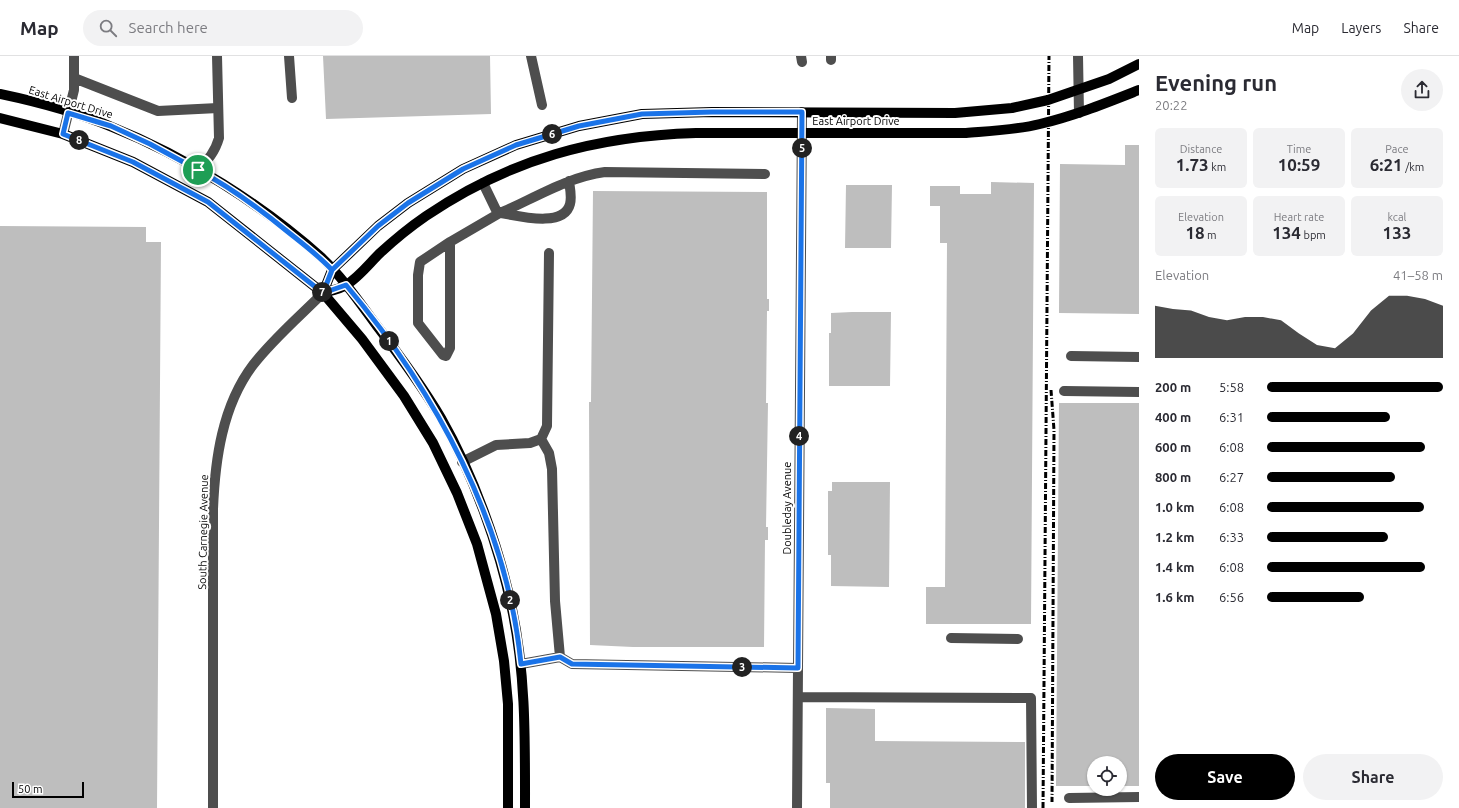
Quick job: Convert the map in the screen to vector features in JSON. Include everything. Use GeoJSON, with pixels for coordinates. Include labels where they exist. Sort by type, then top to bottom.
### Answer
{"type":"FeatureCollection","features":[{"type":"Feature","properties":{"kind":"main road","name":"East Airport Drive"},"geometry":{"type":"LineString","coordinates":[[323,293],[332,270],[378,226],[408,203],[463,169],[516,145],[579,126],[642,114],[712,112],[962,112],[1012,108],[1048,100],[1109,79],[1139,64]]}},
{"type":"Feature","properties":{"kind":"main road","name":"East Airport Drive"},"geometry":{"type":"LineString","coordinates":[[323,293],[346,285],[382,251],[426,217],[468,190],[526,163],[573,148],[614,139],[655,134],[696,132],[966,133],[993,131],[1040,124],[1079,113],[1139,90]]}},
{"type":"Feature","properties":{"kind":"main road","name":"East Airport Drive"},"geometry":{"type":"LineString","coordinates":[[0,94],[36,102],[111,126],[150,144],[214,178],[266,214],[322,258],[332,270]]}},
{"type":"Feature","properties":{"kind":"main road"},"geometry":{"type":"LineString","coordinates":[[0,118],[63,134],[133,162],[208,202],[323,293],[362,339],[404,396],[433,443],[457,493],[477,544],[496,614],[504,661],[508,704],[508,808]]}},
{"type":"Feature","properties":{"kind":"main road"},"geometry":{"type":"LineString","coordinates":[[332,270],[346,285],[406,364],[441,419],[462,462],[493,537],[513,611],[521,664],[525,702],[525,808]]}},
{"type":"Feature","properties":{"kind":"street"},"geometry":{"type":"LineString","coordinates":[[63,134],[74,90],[74,56]]}},
{"type":"Feature","properties":{"kind":"street"},"geometry":{"type":"LineString","coordinates":[[198,170],[216,148],[219,138],[217,56]]}},
{"type":"Feature","properties":{"kind":"street"},"geometry":{"type":"LineString","coordinates":[[289,56],[292,98]]}},
{"type":"Feature","properties":{"kind":"street"},"geometry":{"type":"LineString","coordinates":[[531,56],[542,105]]}},
{"type":"Feature","properties":{"kind":"street"},"geometry":{"type":"LineString","coordinates":[[1078,56],[1077,90],[1079,113]]}},
{"type":"Feature","properties":{"kind":"street"},"geometry":{"type":"LineString","coordinates":[[74,78],[158,111],[218,108]]}},
{"type":"Feature","properties":{"kind":"street","name":"Doubleday Avenue"},"geometry":{"type":"LineString","coordinates":[[797,808],[802,112]]}},
{"type":"Feature","properties":{"kind":"street"},"geometry":{"type":"LineString","coordinates":[[450,242],[450,348],[446,356],[443,355],[418,323],[418,276],[420,262],[450,242],[500,214],[569,181],[587,175],[605,172],[765,174]]}},
{"type":"Feature","properties":{"kind":"street"},"geometry":{"type":"LineString","coordinates":[[500,214],[527,218],[561,216],[567,212],[571,203],[569,181]]}},
{"type":"Feature","properties":{"kind":"street"},"geometry":{"type":"LineString","coordinates":[[483,183],[500,214]]}},
{"type":"Feature","properties":{"kind":"street"},"geometry":{"type":"LineString","coordinates":[[462,462],[496,445],[530,443],[541,439],[547,426],[549,253]]}},
{"type":"Feature","properties":{"kind":"street","name":"South Carnegie Avenue"},"geometry":{"type":"LineString","coordinates":[[214,808],[213,509],[215,475],[220,443],[228,416],[240,388],[253,365],[323,293]]}},
{"type":"Feature","properties":{"kind":"street"},"geometry":{"type":"LineString","coordinates":[[1071,356],[1139,357]]}},
{"type":"Feature","properties":{"kind":"street"},"geometry":{"type":"LineString","coordinates":[[1064,391],[1139,392]]}},
{"type":"Feature","properties":{"kind":"street"},"geometry":{"type":"LineString","coordinates":[[541,439],[548,453],[552,469],[556,601],[560,657]]}},
{"type":"Feature","properties":{"kind":"street"},"geometry":{"type":"LineString","coordinates":[[951,638],[1018,639]]}},
{"type":"Feature","properties":{"kind":"street"},"geometry":{"type":"LineString","coordinates":[[521,664],[560,657],[572,664],[798,668]]}},
{"type":"Feature","properties":{"kind":"street"},"geometry":{"type":"LineString","coordinates":[[798,696],[1031,698],[1032,808]]}},
{"type":"Feature","properties":{"kind":"street"},"geometry":{"type":"LineString","coordinates":[[1069,798],[1139,798]]}},
{"type":"Feature","properties":{"kind":"building"},"geometry":{"type":"Polygon","coordinates":[[[323,56],[490,56],[491,114],[326,119],[323,56]]]}},
{"type":"Feature","properties":{"kind":"building"},"geometry":{"type":"Polygon","coordinates":[[[1125,145],[1139,145],[1139,314],[1059,313],[1060,164],[1125,165],[1125,145]]]}},
{"type":"Feature","properties":{"kind":"building"},"geometry":{"type":"Polygon","coordinates":[[[991,182],[1034,183],[1031,624],[926,624],[926,587],[945,587],[947,243],[940,243],[940,206],[930,206],[930,186],[960,186],[960,194],[991,194],[991,182]]]}},
{"type":"Feature","properties":{"kind":"building"},"geometry":{"type":"Polygon","coordinates":[[[846,185],[892,185],[891,248],[845,248],[846,185]]]}},
{"type":"Feature","properties":{"kind":"building"},"geometry":{"type":"Polygon","coordinates":[[[593,191],[767,192],[767,299],[769,299],[769,311],[767,311],[766,403],[768,403],[766,527],[768,527],[768,540],[765,540],[764,647],[633,647],[590,645],[589,402],[591,402],[593,191]]]}},
{"type":"Feature","properties":{"kind":"building"},"geometry":{"type":"Polygon","coordinates":[[[0,226],[146,227],[146,242],[161,242],[157,808],[0,808],[0,226]]]}},
{"type":"Feature","properties":{"kind":"building"},"geometry":{"type":"Polygon","coordinates":[[[891,312],[890,386],[829,386],[829,333],[831,333],[831,313],[891,312]]]}},
{"type":"Feature","properties":{"kind":"building"},"geometry":{"type":"Polygon","coordinates":[[[1059,403],[1139,403],[1139,786],[1127,786],[1127,756],[1087,756],[1087,786],[1056,786],[1059,403]]]}},
{"type":"Feature","properties":{"kind":"building"},"geometry":{"type":"Polygon","coordinates":[[[832,482],[890,482],[889,587],[831,586],[831,555],[828,555],[828,491],[832,491],[832,482]]]}},
{"type":"Feature","properties":{"kind":"building"},"geometry":{"type":"Polygon","coordinates":[[[826,708],[875,709],[875,741],[1025,742],[1025,808],[830,808],[830,783],[826,783],[826,708]]]}},
{"type":"Feature","properties":{"kind":"railway"},"geometry":{"type":"LineString","coordinates":[[1043,808],[1049,56]]}},
{"type":"Feature","properties":{"kind":"railway"},"geometry":{"type":"LineString","coordinates":[[1051,390],[1054,430],[1052,802]]}},
{"type":"Feature","properties":{"kind":"route"},"geometry":{"type":"LineString","coordinates":[[198,170],[150,144],[111,126],[68,113],[63,134],[133,162],[208,202],[323,293],[332,270],[378,226],[408,203],[463,169],[516,145],[579,126],[642,114],[802,112],[798,668],[572,664],[560,657],[521,664],[513,611],[493,537],[466,471],[441,419],[406,364],[346,285],[323,293],[332,270],[322,258],[266,214],[214,178],[198,170]]}}]}
